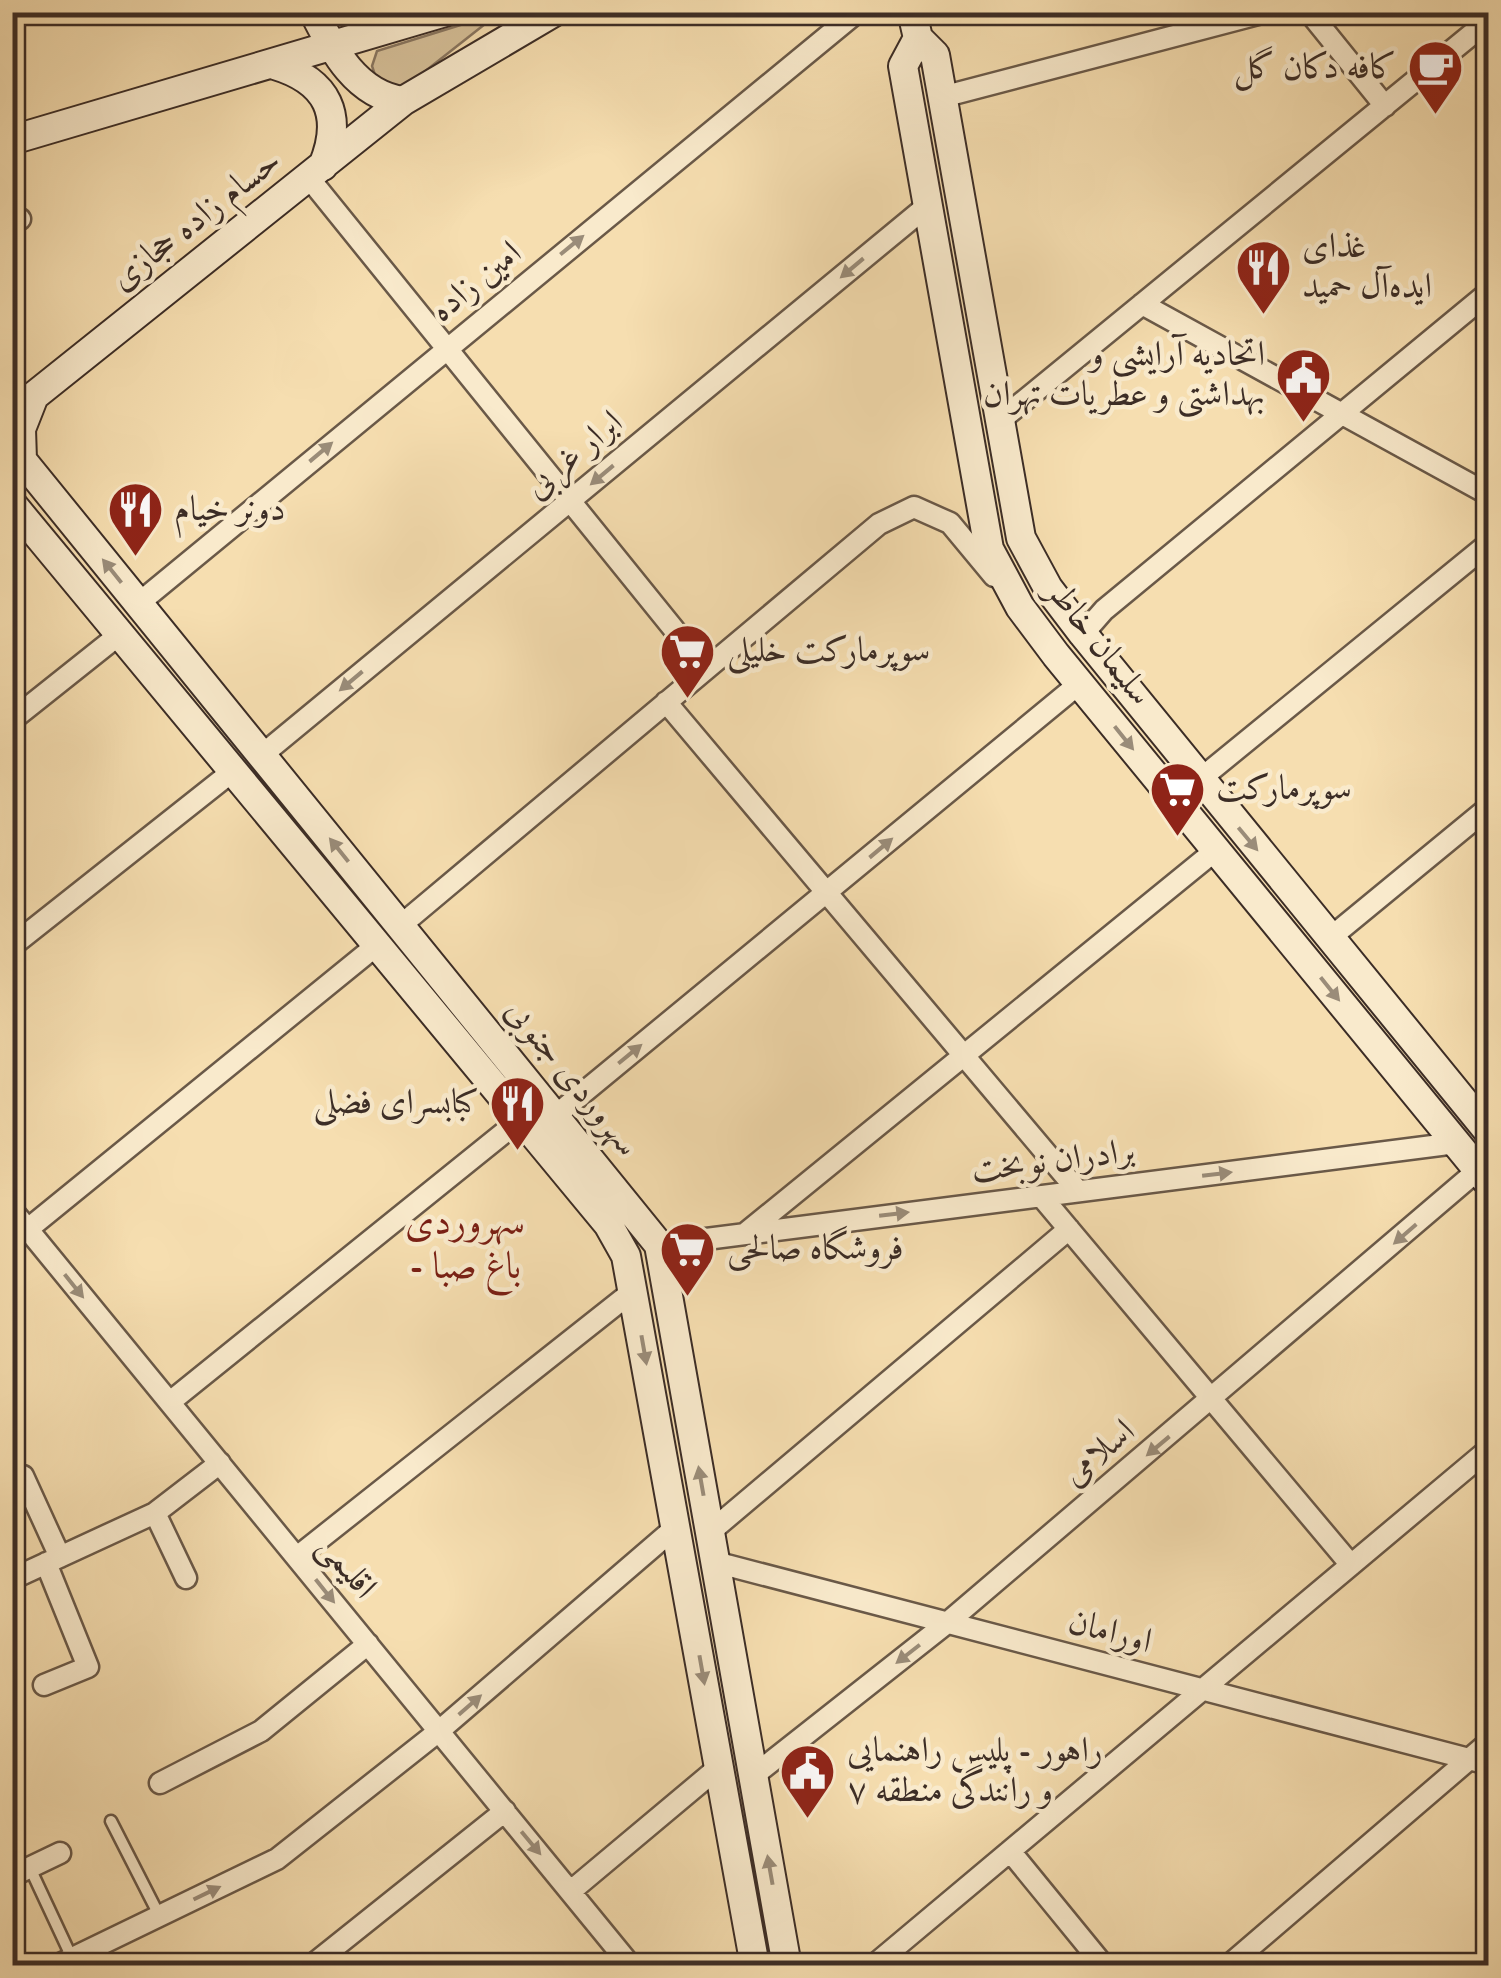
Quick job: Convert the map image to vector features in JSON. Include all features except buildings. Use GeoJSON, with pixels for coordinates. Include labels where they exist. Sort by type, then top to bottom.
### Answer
{"type":"FeatureCollection","features":[{"type":"Feature","properties":{"kind":"main road"},"geometry":{"type":"LineString","coordinates":[[314,12],[332,50],[376,94],[403,101]]}},
{"type":"Feature","properties":{"kind":"main road"},"geometry":{"type":"LineString","coordinates":[[12,140],[332,50],[446,12]]}},
{"type":"Feature","properties":{"kind":"main road","name":"حسام زاده حجازی"},"geometry":{"type":"LineString","coordinates":[[23,397],[403,101],[554,12]]}},
{"type":"Feature","properties":{"kind":"main road","name":"سلیمان خاطر"},"geometry":{"type":"LineString","coordinates":[[915,25],[935,55],[1003,418],[1021,538],[1048,588],[1082,634],[1330,938],[1484,1116]]}},
{"type":"Feature","properties":{"kind":"main road","name":"سلیمان خاطر"},"geometry":{"type":"LineString","coordinates":[[915,25],[903,66],[989,549],[1020,606],[1080,683],[1483,1176]]}},
{"type":"Feature","properties":{"kind":"main road"},"geometry":{"type":"LineString","coordinates":[[275,65],[302,73],[321,91],[332,116],[333,142],[316,172]]}},
{"type":"Feature","properties":{"kind":"main road","name":"سهروردی جنوبی"},"geometry":{"type":"LineString","coordinates":[[23,397],[22,460],[659,1245],[787,1966]]}},
{"type":"Feature","properties":{"kind":"main road","name":"سهروردی جنوبی"},"geometry":{"type":"LineString","coordinates":[[12,504],[608,1224],[626,1256],[756,1966]]}},
{"type":"Feature","properties":{"kind":"main road"},"geometry":{"type":"LineString","coordinates":[[377,945],[400,926]]}},
{"type":"Feature","properties":{"kind":"main road"},"geometry":{"type":"LineString","coordinates":[[1456,1143],[1484,1116]]}},
{"type":"Feature","properties":{"kind":"street"},"geometry":{"type":"LineString","coordinates":[[12,17],[26,12]]}},
{"type":"Feature","properties":{"kind":"street","name":"امین زاده"},"geometry":{"type":"LineString","coordinates":[[138,604],[857,12]]}},
{"type":"Feature","properties":{"kind":"street"},"geometry":{"type":"LineString","coordinates":[[942,98],[1266,12]]}},
{"type":"Feature","properties":{"kind":"street"},"geometry":{"type":"LineString","coordinates":[[1308,12],[1385,106]]}},
{"type":"Feature","properties":{"kind":"street"},"geometry":{"type":"LineString","coordinates":[[1003,418],[1488,21]]}},
{"type":"Feature","properties":{"kind":"street"},"geometry":{"type":"LineString","coordinates":[[316,172],[446,348],[706,669]]}},
{"type":"Feature","properties":{"kind":"street","name":"ابرار غربی"},"geometry":{"type":"LineString","coordinates":[[262,755],[928,206]]}},
{"type":"Feature","properties":{"kind":"street"},"geometry":{"type":"LineString","coordinates":[[1082,634],[1104,610],[1488,293]]}},
{"type":"Feature","properties":{"kind":"street"},"geometry":{"type":"LineString","coordinates":[[1142,304],[1488,494]]}},
{"type":"Feature","properties":{"kind":"street"},"geometry":{"type":"LineString","coordinates":[[400,926],[878,524],[914,506],[950,522],[1020,606]]}},
{"type":"Feature","properties":{"kind":"street"},"geometry":{"type":"LineString","coordinates":[[1199,780],[1488,544]]}},
{"type":"Feature","properties":{"kind":"street"},"geometry":{"type":"LineString","coordinates":[[12,720],[120,634]]}},
{"type":"Feature","properties":{"kind":"street"},"geometry":{"type":"LineString","coordinates":[[555,1116],[1080,683]]}},
{"type":"Feature","properties":{"kind":"street"},"geometry":{"type":"LineString","coordinates":[[666,702],[1078,1191]]}},
{"type":"Feature","properties":{"kind":"street"},"geometry":{"type":"LineString","coordinates":[[12,946],[233,771]]}},
{"type":"Feature","properties":{"kind":"street"},"geometry":{"type":"LineString","coordinates":[[1330,938],[1488,808]]}},
{"type":"Feature","properties":{"kind":"street"},"geometry":{"type":"LineString","coordinates":[[745,1234],[1216,850]]}},
{"type":"Feature","properties":{"kind":"street"},"geometry":{"type":"LineString","coordinates":[[20,1232],[377,945]]}},
{"type":"Feature","properties":{"kind":"street"},"geometry":{"type":"LineString","coordinates":[[170,1402],[520,1119]]}},
{"type":"Feature","properties":{"kind":"street","name":"برادران نوبخت"},"geometry":{"type":"LineString","coordinates":[[659,1245],[1456,1143]]}},
{"type":"Feature","properties":{"kind":"street","name":"اسلامی"},"geometry":{"type":"LineString","coordinates":[[753,1776],[947,1623],[1483,1176]]}},
{"type":"Feature","properties":{"kind":"street"},"geometry":{"type":"LineString","coordinates":[[1041,1196],[1351,1565]]}},
{"type":"Feature","properties":{"kind":"street","name":"اقلیمی"},"geometry":{"type":"LineString","coordinates":[[12,1210],[20,1232],[170,1402],[632,1966]]}},
{"type":"Feature","properties":{"kind":"street"},"geometry":{"type":"LineString","coordinates":[[710,1532],[1069,1229]]}},
{"type":"Feature","properties":{"kind":"street"},"geometry":{"type":"LineString","coordinates":[[297,1557],[633,1291]]}},
{"type":"Feature","properties":{"kind":"street"},"geometry":{"type":"LineString","coordinates":[[873,1966],[1488,1450]]}},
{"type":"Feature","properties":{"kind":"street"},"geometry":{"type":"LineString","coordinates":[[12,1579],[155,1514],[220,1463]]}},
{"type":"Feature","properties":{"kind":"street"},"geometry":{"type":"LineString","coordinates":[[23,1476],[88,1667],[44,1685]]}},
{"type":"Feature","properties":{"kind":"street"},"geometry":{"type":"LineString","coordinates":[[155,1514],[186,1578]]}},
{"type":"Feature","properties":{"kind":"street"},"geometry":{"type":"LineString","coordinates":[[64,1962],[277,1859],[439,1731],[676,1528]]}},
{"type":"Feature","properties":{"kind":"street","name":"اورامان"},"geometry":{"type":"LineString","coordinates":[[715,1562],[1479,1761]]}},
{"type":"Feature","properties":{"kind":"street"},"geometry":{"type":"LineString","coordinates":[[160,1784],[261,1730],[368,1644]]}},
{"type":"Feature","properties":{"kind":"street"},"geometry":{"type":"LineString","coordinates":[[1228,1966],[1479,1761],[1488,1743]]}},
{"type":"Feature","properties":{"kind":"street"},"geometry":{"type":"LineString","coordinates":[[571,1891],[719,1767]]}},
{"type":"Feature","properties":{"kind":"street"},"geometry":{"type":"LineString","coordinates":[[311,1966],[505,1811]]}},
{"type":"Feature","properties":{"kind":"street"},"geometry":{"type":"LineString","coordinates":[[1010,1850],[1104,1966]]}},
{"type":"Feature","properties":{"kind":"street"},"geometry":{"type":"LineString","coordinates":[[21,1872],[60,1854]]}},
{"type":"Feature","properties":{"kind":"lane"},"geometry":{"type":"LineString","coordinates":[[111,1821],[159,1916]]}},
{"type":"Feature","properties":{"kind":"lane"},"geometry":{"type":"LineString","coordinates":[[21,1872],[64,1962]]}},
{"type":"Feature","properties":{"kind":"shaded area"},"geometry":{"type":"Polygon","coordinates":[[[499,13],[400,91],[377,81],[372,66],[377,51],[499,13]]]}},
{"type":"Feature","properties":{"kind":"place","name":"کافه دکان گل"},"geometry":{"type":"Point","coordinates":[1436,117]}},
{"type":"Feature","properties":{"kind":"place","name":"غذای ایده‌آل حمید"},"geometry":{"type":"Point","coordinates":[1263,316]}},
{"type":"Feature","properties":{"kind":"place","name":"اتحادیه آرایشی و بهداشتی و عطریات تهران"},"geometry":{"type":"Point","coordinates":[1304,424]}},
{"type":"Feature","properties":{"kind":"place","name":"دونر خیام"},"geometry":{"type":"Point","coordinates":[135,559]}},
{"type":"Feature","properties":{"kind":"place","name":"سوپرمارکت خلیلی"},"geometry":{"type":"Point","coordinates":[688,700]}},
{"type":"Feature","properties":{"kind":"place","name":"سوپرمارکت"},"geometry":{"type":"Point","coordinates":[1177,838]}},
{"type":"Feature","properties":{"kind":"place","name":"کبابسرای فضلی"},"geometry":{"type":"Point","coordinates":[518,1152]}},
{"type":"Feature","properties":{"kind":"place","name":"فروشگاه صالحی"},"geometry":{"type":"Point","coordinates":[688,1298]}},
{"type":"Feature","properties":{"kind":"place","name":"راهور - پلیس راهنمایی و رانندگی منطقه ۷"},"geometry":{"type":"Point","coordinates":[808,1820]}},
{"type":"Feature","properties":{"kind":"district","name":"سهروردی - باغ صبا"},"geometry":{"type":"Point","coordinates":[465,1245]}}]}
